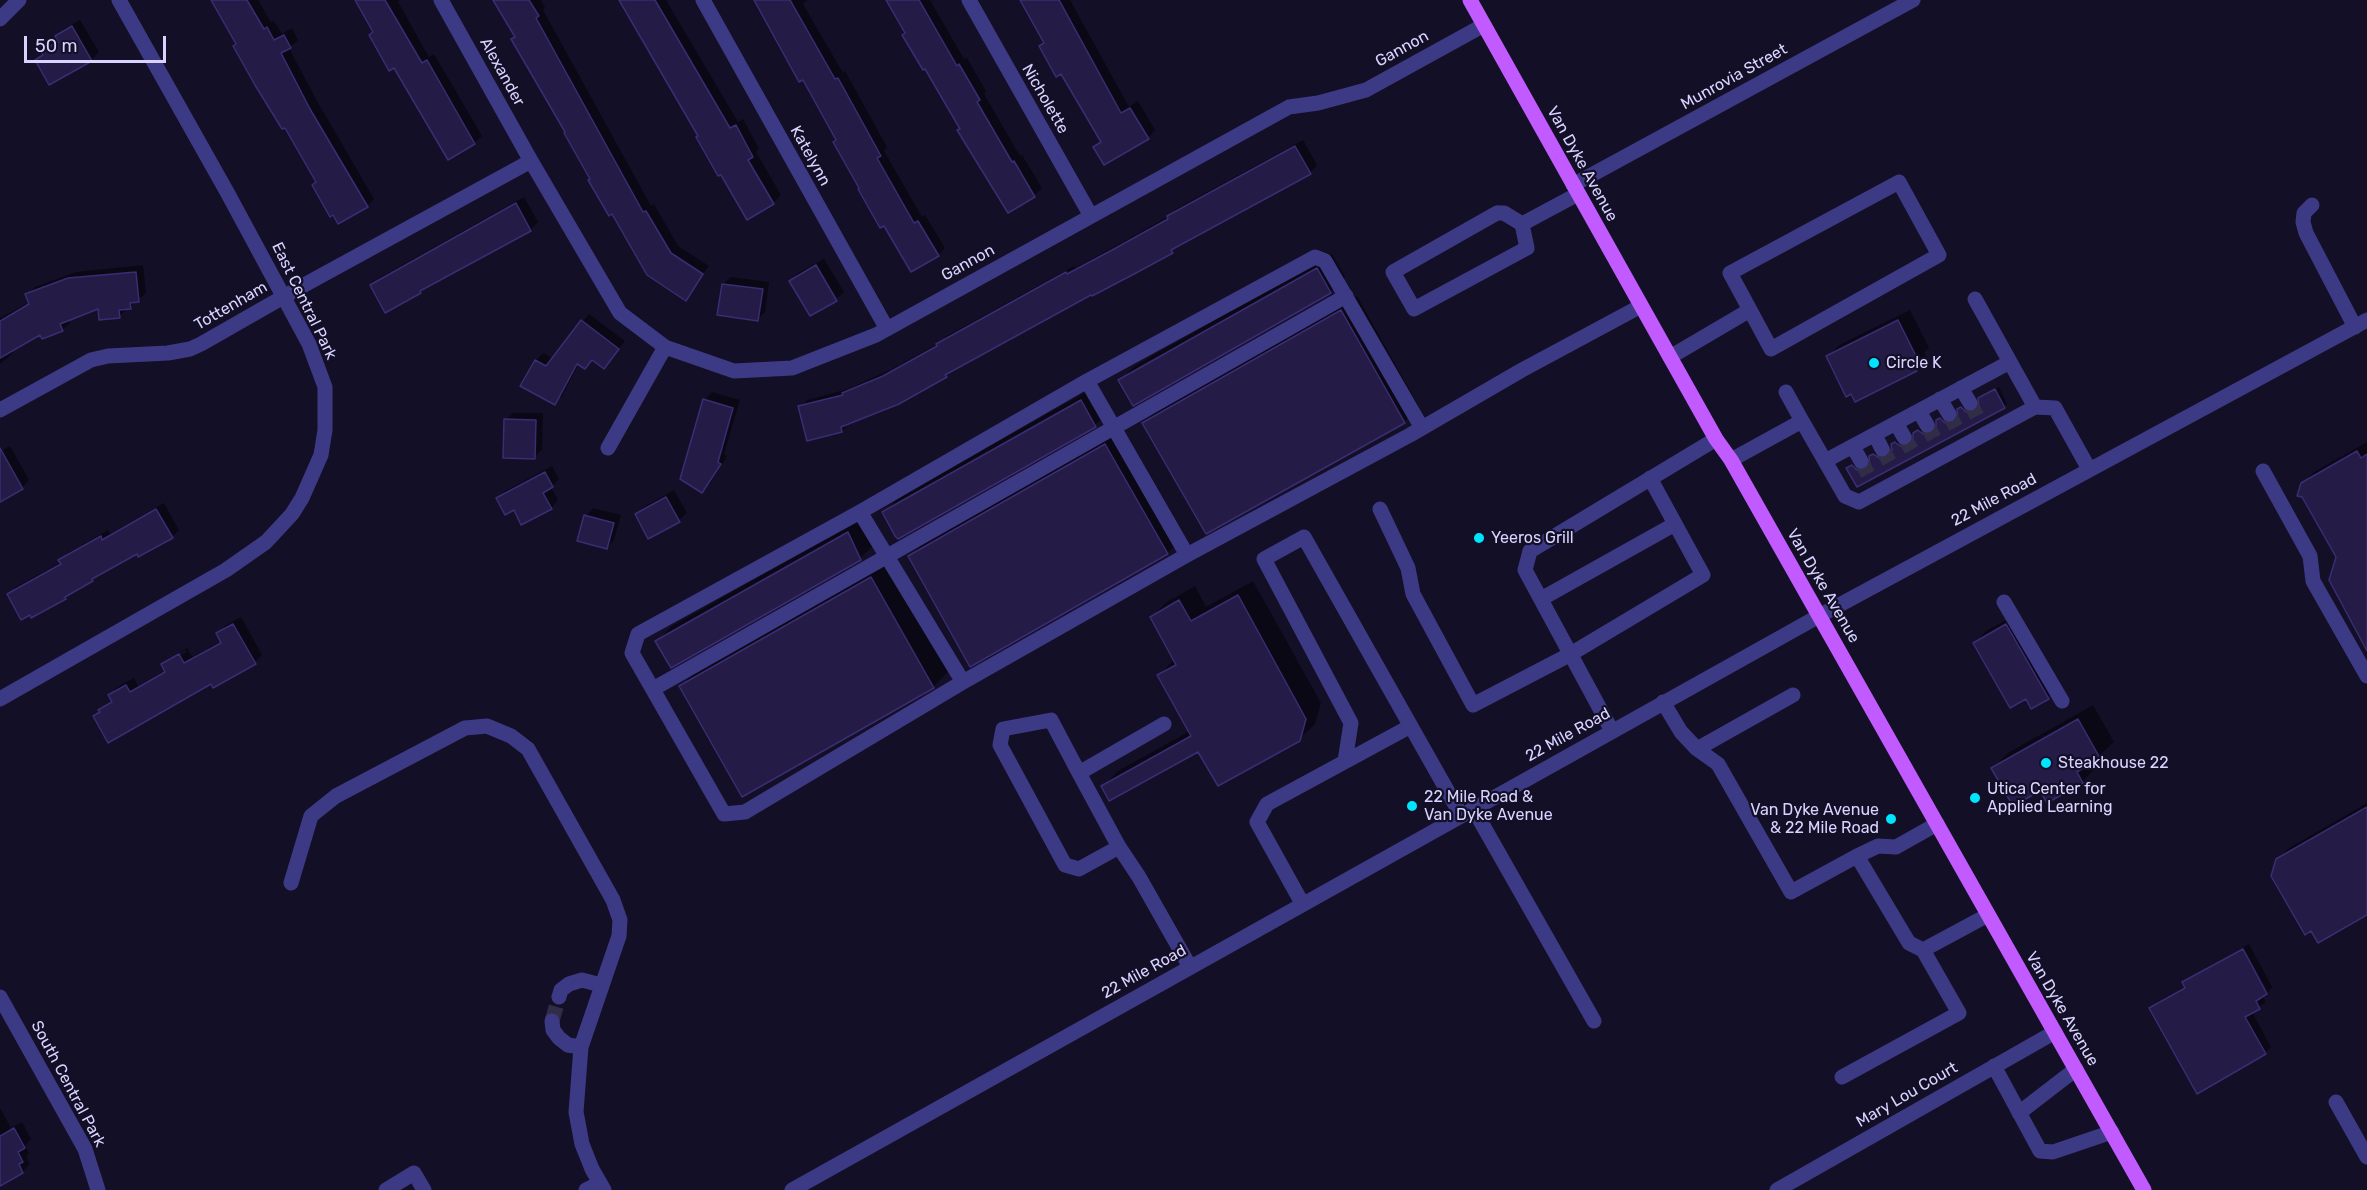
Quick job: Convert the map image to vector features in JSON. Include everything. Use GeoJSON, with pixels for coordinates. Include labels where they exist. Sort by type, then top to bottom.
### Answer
{"type":"FeatureCollection","features":[{"type":"Feature","properties":{"kind":"main road","name":"Van Dyke Avenue"},"geometry":{"type":"LineString","coordinates":[[1470,0],[1716,439],[1731,460],[2144,1190]]}},
{"type":"Feature","properties":{"kind":"street"},"geometry":{"type":"LineString","coordinates":[[0,19],[19,0]]}},
{"type":"Feature","properties":{"kind":"street","name":"East Central Park"},"geometry":{"type":"LineString","coordinates":[[0,699],[247,557],[266,542],[292,514],[312,479],[321,455],[325,429],[325,387],[309,344],[119,0]]}},
{"type":"Feature","properties":{"kind":"street","name":"Alexander"},"geometry":{"type":"LineString","coordinates":[[441,0],[531,161]]}},
{"type":"Feature","properties":{"kind":"street","name":"Katelynn"},"geometry":{"type":"LineString","coordinates":[[703,0],[887,329]]}},
{"type":"Feature","properties":{"kind":"street","name":"Nicholette"},"geometry":{"type":"LineString","coordinates":[[969,0],[1091,216]]}},
{"type":"Feature","properties":{"kind":"street","name":"Munrovia Street"},"geometry":{"type":"LineString","coordinates":[[1521,224],[1575,190],[1913,0]]}},
{"type":"Feature","properties":{"kind":"street","name":"Gannon"},"geometry":{"type":"LineString","coordinates":[[531,161],[620,313],[665,347],[734,371],[792,368],[887,329],[1289,107],[1318,103],[1366,90],[1484,25]]}},
{"type":"Feature","properties":{"kind":"street","name":"Tottenham"},"geometry":{"type":"LineString","coordinates":[[0,410],[91,360],[108,356],[168,354],[190,349],[531,161]]}},
{"type":"Feature","properties":{"kind":"street"},"geometry":{"type":"LineString","coordinates":[[1899,182],[1939,255],[1771,349],[1750,310],[1730,273],[1899,182]]}},
{"type":"Feature","properties":{"kind":"street"},"geometry":{"type":"LineString","coordinates":[[2312,205],[2304,213],[2303,222],[2306,233],[2361,323]]}},
{"type":"Feature","properties":{"kind":"street"},"geometry":{"type":"LineString","coordinates":[[1497,213],[1504,213],[1521,224],[1527,248],[1414,309],[1393,272],[1497,213]]}},
{"type":"Feature","properties":{"kind":"street"},"geometry":{"type":"LineString","coordinates":[[1422,428],[1325,261],[1315,257],[1087,381],[860,512],[638,634],[632,653],[724,814],[745,812],[963,682],[1187,555],[1422,428],[1522,370],[1641,306]]}},
{"type":"Feature","properties":{"kind":"street"},"geometry":{"type":"LineString","coordinates":[[652,689],[1346,296]]}},
{"type":"Feature","properties":{"kind":"street"},"geometry":{"type":"LineString","coordinates":[[1975,299],[2035,407]]}},
{"type":"Feature","properties":{"kind":"street"},"geometry":{"type":"LineString","coordinates":[[1670,357],[1750,310]]}},
{"type":"Feature","properties":{"kind":"street","name":"22 Mile Road"},"geometry":{"type":"LineString","coordinates":[[792,1190],[1663,702],[2361,323]]}},
{"type":"Feature","properties":{"kind":"street"},"geometry":{"type":"LineString","coordinates":[[608,448],[665,347]]}},
{"type":"Feature","properties":{"kind":"street"},"geometry":{"type":"LineString","coordinates":[[1825,461],[2010,362]]}},
{"type":"Feature","properties":{"kind":"street"},"geometry":{"type":"LineString","coordinates":[[1087,381],[1187,555]]}},
{"type":"Feature","properties":{"kind":"street"},"geometry":{"type":"LineString","coordinates":[[1961,388],[1970,403]]}},
{"type":"Feature","properties":{"kind":"street"},"geometry":{"type":"LineString","coordinates":[[1786,392],[1845,496],[1859,502],[1874,486],[1940,450],[1983,427],[2035,407],[2055,408],[2089,470]]}},
{"type":"Feature","properties":{"kind":"street"},"geometry":{"type":"LineString","coordinates":[[1941,399],[1949,414]]}},
{"type":"Feature","properties":{"kind":"street"},"geometry":{"type":"LineString","coordinates":[[1919,411],[1927,425]]}},
{"type":"Feature","properties":{"kind":"street"},"geometry":{"type":"LineString","coordinates":[[1731,460],[1803,421]]}},
{"type":"Feature","properties":{"kind":"street"},"geometry":{"type":"LineString","coordinates":[[1896,423],[1904,437]]}},
{"type":"Feature","properties":{"kind":"street"},"geometry":{"type":"LineString","coordinates":[[1875,435],[1882,449]]}},
{"type":"Feature","properties":{"kind":"street"},"geometry":{"type":"LineString","coordinates":[[1612,731],[1525,570],[1530,551],[1716,439]]}},
{"type":"Feature","properties":{"kind":"street"},"geometry":{"type":"LineString","coordinates":[[1853,447],[1861,461]]}},
{"type":"Feature","properties":{"kind":"street"},"geometry":{"type":"LineString","coordinates":[[2263,471],[2310,556],[2313,581],[2367,676]]}},
{"type":"Feature","properties":{"kind":"street"},"geometry":{"type":"LineString","coordinates":[[1380,509],[1408,568],[1413,594],[1473,705],[1569,655],[1703,574],[1650,478]]}},
{"type":"Feature","properties":{"kind":"street"},"geometry":{"type":"LineString","coordinates":[[860,512],[963,682]]}},
{"type":"Feature","properties":{"kind":"street"},"geometry":{"type":"LineString","coordinates":[[1541,599],[1675,524]]}},
{"type":"Feature","properties":{"kind":"street"},"geometry":{"type":"LineString","coordinates":[[1345,761],[1351,723],[1264,559],[1304,537],[1409,727],[1467,812],[1594,1022]]}},
{"type":"Feature","properties":{"kind":"street"},"geometry":{"type":"LineString","coordinates":[[2009,599],[2066,699]]}},
{"type":"Feature","properties":{"kind":"street"},"geometry":{"type":"LineString","coordinates":[[1697,749],[1793,695]]}},
{"type":"Feature","properties":{"kind":"street"},"geometry":{"type":"LineString","coordinates":[[1663,702],[1681,732],[1697,749],[1718,764],[1791,892],[1878,846],[1896,847],[1937,824]]}},
{"type":"Feature","properties":{"kind":"street"},"geometry":{"type":"LineString","coordinates":[[1119,847],[1079,869],[1065,865],[1000,745],[1003,729],[1051,720],[1119,847],[1139,877],[1190,967]]}},
{"type":"Feature","properties":{"kind":"street"},"geometry":{"type":"LineString","coordinates":[[1079,773],[1164,724]]}},
{"type":"Feature","properties":{"kind":"street"},"geometry":{"type":"LineString","coordinates":[[291,883],[311,816],[336,796],[465,728],[488,726],[511,736],[528,749],[613,900],[620,920],[620,936],[581,1047],[576,1112],[582,1144],[596,1188]]}},
{"type":"Feature","properties":{"kind":"street"},"geometry":{"type":"LineString","coordinates":[[1302,903],[1257,822],[1267,804],[1409,727]]}},
{"type":"Feature","properties":{"kind":"street"},"geometry":{"type":"LineString","coordinates":[[1842,1077],[1959,1013],[1923,950],[1909,943],[1857,856]]}},
{"type":"Feature","properties":{"kind":"street"},"geometry":{"type":"LineString","coordinates":[[1923,950],[1989,915]]}},
{"type":"Feature","properties":{"kind":"street"},"geometry":{"type":"LineString","coordinates":[[559,997],[561,990],[569,984],[582,980],[601,985]]}},
{"type":"Feature","properties":{"kind":"street","name":"South Central Park"},"geometry":{"type":"LineString","coordinates":[[0,997],[85,1149],[98,1190]]}},
{"type":"Feature","properties":{"kind":"street"},"geometry":{"type":"LineString","coordinates":[[552,1021],[553,1030],[560,1038],[568,1045],[581,1047]]}},
{"type":"Feature","properties":{"kind":"street","name":"Mary Lou Court"},"geometry":{"type":"LineString","coordinates":[[1777,1190],[2055,1032]]}},
{"type":"Feature","properties":{"kind":"street"},"geometry":{"type":"LineString","coordinates":[[1994,1066],[2040,1151],[2052,1152],[2112,1132]]}},
{"type":"Feature","properties":{"kind":"street"},"geometry":{"type":"LineString","coordinates":[[2019,1113],[2076,1069]]}},
{"type":"Feature","properties":{"kind":"street"},"geometry":{"type":"LineString","coordinates":[[2336,1102],[2367,1157]]}},
{"type":"Feature","properties":{"kind":"street"},"geometry":{"type":"LineString","coordinates":[[386,1190],[414,1173],[424,1190]]}},
{"type":"Feature","properties":{"kind":"building"},"geometry":{"type":"Polygon","coordinates":[[[211,0],[247,0],[264,29],[267,27],[274,40],[284,35],[291,48],[281,53],[310,109],[368,207],[338,224],[333,215],[330,217],[312,185],[316,182],[285,128],[282,129],[255,85],[233,46],[236,44],[211,0]]]}},
{"type":"Feature","properties":{"kind":"building"},"geometry":{"type":"Polygon","coordinates":[[[355,0],[385,0],[422,63],[427,60],[475,144],[448,160],[394,68],[389,71],[369,35],[373,32],[355,0]]]}},
{"type":"Feature","properties":{"kind":"building"},"geometry":{"type":"Polygon","coordinates":[[[493,0],[529,0],[539,16],[536,18],[643,212],[646,211],[671,253],[703,274],[686,301],[647,275],[612,214],[609,216],[588,180],[590,179],[565,132],[511,39],[515,37],[493,0]]]}},
{"type":"Feature","properties":{"kind":"building"},"geometry":{"type":"Polygon","coordinates":[[[619,0],[655,0],[730,128],[736,125],[753,157],[748,160],[774,204],[747,220],[721,175],[718,176],[696,137],[698,136],[619,0]]]}},
{"type":"Feature","properties":{"kind":"building"},"geometry":{"type":"Polygon","coordinates":[[[754,0],[790,0],[835,79],[838,78],[881,156],[877,158],[914,223],[918,221],[939,256],[911,272],[884,226],[880,228],[833,142],[836,140],[803,80],[799,82],[754,0]]]}},
{"type":"Feature","properties":{"kind":"building"},"geometry":{"type":"Polygon","coordinates":[[[886,0],[919,0],[957,66],[959,64],[980,100],[977,102],[1012,162],[1014,161],[1035,197],[1008,213],[957,130],[960,129],[925,69],[923,70],[902,35],[905,33],[886,0]]]}},
{"type":"Feature","properties":{"kind":"building"},"geometry":{"type":"Polygon","coordinates":[[[1020,0],[1059,0],[1121,113],[1130,108],[1149,139],[1104,165],[1093,147],[1101,142],[1061,74],[1056,77],[1039,46],[1044,43],[1020,0]]]}},
{"type":"Feature","properties":{"kind":"building"},"geometry":{"type":"Polygon","coordinates":[[[72,26],[92,61],[49,85],[35,60],[43,55],[41,51],[58,42],[55,36],[72,26]]]}},
{"type":"Feature","properties":{"kind":"building"},"geometry":{"type":"Polygon","coordinates":[[[1295,146],[1311,174],[1171,250],[1173,253],[945,375],[947,377],[899,404],[841,427],[842,432],[807,441],[798,406],[843,395],[842,393],[883,376],[937,346],[936,344],[1066,272],[1067,274],[1114,249],[1168,219],[1167,216],[1295,146]]]}},
{"type":"Feature","properties":{"kind":"building"},"geometry":{"type":"Polygon","coordinates":[[[516,203],[531,231],[420,291],[421,293],[385,313],[370,285],[516,203]]]}},
{"type":"Feature","properties":{"kind":"building"},"geometry":{"type":"Polygon","coordinates":[[[816,265],[837,301],[810,316],[789,281],[816,265]]]}},
{"type":"Feature","properties":{"kind":"building"},"geometry":{"type":"Polygon","coordinates":[[[1317,268],[1331,293],[1133,406],[1118,380],[1317,268]]]}},
{"type":"Feature","properties":{"kind":"building"},"geometry":{"type":"Polygon","coordinates":[[[136,272],[139,302],[130,303],[131,309],[119,310],[120,318],[99,320],[98,309],[60,324],[63,331],[42,339],[40,335],[0,358],[0,321],[29,304],[25,294],[68,278],[136,272]]]}},
{"type":"Feature","properties":{"kind":"building"},"geometry":{"type":"Polygon","coordinates":[[[722,284],[763,289],[758,321],[717,315],[722,284]]]}},
{"type":"Feature","properties":{"kind":"building"},"geometry":{"type":"Polygon","coordinates":[[[1341,310],[1405,423],[1206,534],[1142,423],[1341,310]]]}},
{"type":"Feature","properties":{"kind":"building"},"geometry":{"type":"Polygon","coordinates":[[[581,320],[619,349],[604,369],[592,360],[585,369],[577,364],[555,405],[520,386],[535,360],[546,366],[581,320]]]}},
{"type":"Feature","properties":{"kind":"building"},"geometry":{"type":"Polygon","coordinates":[[[1898,320],[1918,360],[1913,363],[1917,371],[1855,402],[1851,394],[1846,397],[1826,356],[1898,320]]]}},
{"type":"Feature","properties":{"kind":"building"},"geometry":{"type":"Polygon","coordinates":[[[1995,389],[2005,408],[1857,487],[1846,468],[1852,465],[1857,470],[1865,470],[1870,465],[1869,456],[1873,454],[1881,459],[1887,457],[1892,450],[1891,444],[1895,442],[1900,446],[1908,446],[1913,441],[1913,433],[1918,430],[1923,434],[1931,434],[1936,429],[1936,420],[1940,418],[1945,423],[1953,423],[1958,418],[1957,409],[1961,407],[1966,412],[1974,412],[1979,407],[1978,398],[1995,389]]]}},
{"type":"Feature","properties":{"kind":"building"},"geometry":{"type":"Polygon","coordinates":[[[703,399],[733,408],[718,462],[721,464],[702,493],[680,479],[703,399]]]}},
{"type":"Feature","properties":{"kind":"building"},"geometry":{"type":"Polygon","coordinates":[[[1081,400],[1096,427],[898,539],[895,536],[882,512],[1081,400]]]}},
{"type":"Feature","properties":{"kind":"building"},"geometry":{"type":"Polygon","coordinates":[[[504,419],[536,420],[535,459],[503,458],[504,419]]]}},
{"type":"Feature","properties":{"kind":"building"},"geometry":{"type":"Polygon","coordinates":[[[1105,444],[1168,554],[970,667],[908,556],[1105,444]]]}},
{"type":"Feature","properties":{"kind":"building"},"geometry":{"type":"Polygon","coordinates":[[[0,448],[23,489],[0,502],[0,448]]]}},
{"type":"Feature","properties":{"kind":"building"},"geometry":{"type":"Polygon","coordinates":[[[2357,451],[2361,458],[2367,454],[2367,651],[2329,580],[2336,557],[2302,497],[2297,496],[2301,483],[2357,451]]]}},
{"type":"Feature","properties":{"kind":"building"},"geometry":{"type":"Polygon","coordinates":[[[545,472],[553,487],[543,493],[552,509],[521,525],[514,510],[505,515],[496,498],[545,472]]]}},
{"type":"Feature","properties":{"kind":"building"},"geometry":{"type":"Polygon","coordinates":[[[666,497],[680,522],[648,539],[635,514],[666,497]]]}},
{"type":"Feature","properties":{"kind":"building"},"geometry":{"type":"Polygon","coordinates":[[[156,509],[173,538],[138,557],[137,554],[92,579],[93,581],[65,597],[66,599],[31,618],[30,615],[21,620],[7,594],[61,564],[58,560],[101,536],[102,540],[156,509]]]}},
{"type":"Feature","properties":{"kind":"building"},"geometry":{"type":"Polygon","coordinates":[[[584,515],[614,523],[607,549],[577,541],[584,515]]]}},
{"type":"Feature","properties":{"kind":"building"},"geometry":{"type":"Polygon","coordinates":[[[848,532],[861,560],[671,668],[655,641],[848,532]]]}},
{"type":"Feature","properties":{"kind":"building"},"geometry":{"type":"Polygon","coordinates":[[[871,577],[934,688],[742,797],[679,686],[871,577]]]}},
{"type":"Feature","properties":{"kind":"building"},"geometry":{"type":"Polygon","coordinates":[[[1238,595],[1306,719],[1300,741],[1218,786],[1198,752],[1109,801],[1101,786],[1191,736],[1157,675],[1176,665],[1150,617],[1179,600],[1191,621],[1238,595]]]}},
{"type":"Feature","properties":{"kind":"building"},"geometry":{"type":"Polygon","coordinates":[[[233,624],[256,664],[213,688],[211,684],[108,743],[93,716],[100,712],[98,710],[112,702],[108,695],[126,685],[130,692],[165,672],[161,664],[179,654],[184,663],[221,643],[216,633],[233,624]]]}},
{"type":"Feature","properties":{"kind":"building"},"geometry":{"type":"Polygon","coordinates":[[[2006,624],[2049,699],[2031,709],[2026,699],[2010,708],[1973,643],[2006,624]]]}},
{"type":"Feature","properties":{"kind":"building","name":"Steakhouse 22"},"geometry":{"type":"Polygon","coordinates":[[[2078,719],[2100,758],[2077,772],[2083,783],[2047,803],[2040,791],[2013,806],[1991,768],[2078,719]]]}},
{"type":"Feature","properties":{"kind":"building"},"geometry":{"type":"Polygon","coordinates":[[[2367,807],[2367,915],[2318,943],[2311,931],[2305,935],[2271,876],[2276,859],[2367,807]]]}},
{"type":"Feature","properties":{"kind":"building"},"geometry":{"type":"Polygon","coordinates":[[[2243,949],[2267,994],[2256,1001],[2260,1009],[2245,1017],[2266,1054],[2197,1094],[2149,1008],[2185,988],[2182,982],[2243,949]]]}},
{"type":"Feature","properties":{"kind":"building"},"geometry":{"type":"Polygon","coordinates":[[[14,1128],[25,1148],[18,1152],[23,1162],[19,1164],[23,1173],[0,1186],[0,1136],[14,1128]]]}},
{"type":"Feature","properties":{"kind":"tunnel"},"geometry":{"type":"LineString","coordinates":[[1970,403],[1980,422]]}},
{"type":"Feature","properties":{"kind":"tunnel"},"geometry":{"type":"LineString","coordinates":[[1949,414],[1959,433]]}},
{"type":"Feature","properties":{"kind":"tunnel"},"geometry":{"type":"LineString","coordinates":[[1927,425],[1937,444]]}},
{"type":"Feature","properties":{"kind":"tunnel"},"geometry":{"type":"LineString","coordinates":[[1904,437],[1915,456]]}},
{"type":"Feature","properties":{"kind":"tunnel"},"geometry":{"type":"LineString","coordinates":[[1882,449],[1893,468]]}},
{"type":"Feature","properties":{"kind":"tunnel"},"geometry":{"type":"LineString","coordinates":[[1861,461],[1871,480]]}},
{"type":"Feature","properties":{"kind":"tunnel"},"geometry":{"type":"LineString","coordinates":[[552,1021],[559,997]]}},
{"type":"Feature","properties":{"kind":"place","name":"Circle K"},"geometry":{"type":"Point","coordinates":[1874,363]}},
{"type":"Feature","properties":{"kind":"place","name":"Yeeros Grill"},"geometry":{"type":"Point","coordinates":[1479,538]}},
{"type":"Feature","properties":{"kind":"place","name":"Steakhouse 22"},"geometry":{"type":"Point","coordinates":[2046,763]}},
{"type":"Feature","properties":{"kind":"place","name":"Utica Center for Applied Learning"},"geometry":{"type":"Point","coordinates":[1975,798]}},
{"type":"Feature","properties":{"kind":"place","name":"22 Mile Road & Van Dyke Avenue"},"geometry":{"type":"Point","coordinates":[1412,806]}},
{"type":"Feature","properties":{"kind":"place","name":"Van Dyke Avenue & 22 Mile Road"},"geometry":{"type":"Point","coordinates":[1891,819]}}]}
